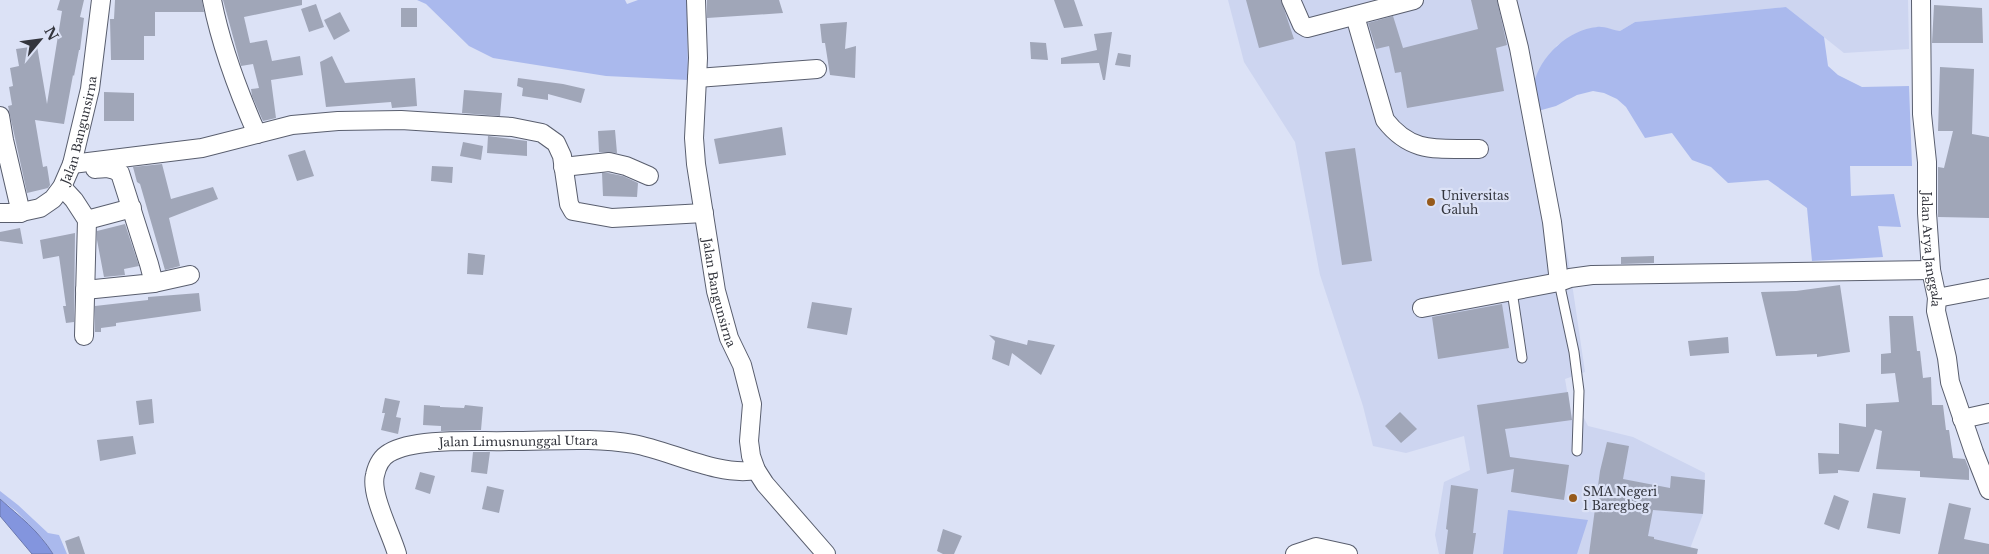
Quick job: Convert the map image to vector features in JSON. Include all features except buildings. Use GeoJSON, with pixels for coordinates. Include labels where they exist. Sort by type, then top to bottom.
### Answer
{"type":"FeatureCollection","features":[{"type":"Feature","properties":{"kind":"street","name":"Jalan Bangunsirna"},"geometry":{"type":"LineString","coordinates":[[0,213],[21,213],[40,208],[53,199],[68,174],[90,89],[101,0]]}},
{"type":"Feature","properties":{"kind":"street"},"geometry":{"type":"LineString","coordinates":[[212,0],[218,29],[257,134]]}},
{"type":"Feature","properties":{"kind":"street","name":"Jalan Bangunsirna"},"geometry":{"type":"LineString","coordinates":[[696,0],[697,78],[694,138],[718,300],[729,338],[744,372],[752,404],[749,442],[756,470],[765,484],[826,554]]}},
{"type":"Feature","properties":{"kind":"street"},"geometry":{"type":"LineString","coordinates":[[1291,0],[1302,24],[1307,28],[1414,0]]}},
{"type":"Feature","properties":{"kind":"street"},"geometry":{"type":"LineString","coordinates":[[1507,0],[1519,48],[1552,222],[1559,282]]}},
{"type":"Feature","properties":{"kind":"street","name":"Jalan Arya Janggala"},"geometry":{"type":"LineString","coordinates":[[1921,0],[1922,114],[1927,162],[1926,213],[1931,270],[1937,298],[1936,311],[1947,358],[1950,382],[1989,490]]}},
{"type":"Feature","properties":{"kind":"street"},"geometry":{"type":"LineString","coordinates":[[1355,16],[1385,120],[1394,132],[1408,142],[1427,148],[1479,149]]}},
{"type":"Feature","properties":{"kind":"street"},"geometry":{"type":"LineString","coordinates":[[697,78],[817,69]]}},
{"type":"Feature","properties":{"kind":"street"},"geometry":{"type":"LineString","coordinates":[[0,116],[21,213]]}},
{"type":"Feature","properties":{"kind":"street"},"geometry":{"type":"LineString","coordinates":[[68,174],[202,148],[292,125],[338,121],[401,120],[512,127],[549,136],[559,148],[569,204],[571,209],[576,212],[612,218],[704,213]]}},
{"type":"Feature","properties":{"kind":"street"},"geometry":{"type":"LineString","coordinates":[[563,166],[609,162],[626,166],[649,176]]}},
{"type":"Feature","properties":{"kind":"street"},"geometry":{"type":"LineString","coordinates":[[68,174],[106,168],[120,172],[154,283]]}},
{"type":"Feature","properties":{"kind":"street"},"geometry":{"type":"LineString","coordinates":[[68,174],[74,200],[87,220],[84,336]]}},
{"type":"Feature","properties":{"kind":"street"},"geometry":{"type":"LineString","coordinates":[[87,220],[132,208]]}},
{"type":"Feature","properties":{"kind":"street"},"geometry":{"type":"LineString","coordinates":[[1422,308],[1592,275],[1931,270]]}},
{"type":"Feature","properties":{"kind":"street"},"geometry":{"type":"LineString","coordinates":[[84,290],[154,283],[190,275]]}},
{"type":"Feature","properties":{"kind":"street"},"geometry":{"type":"LineString","coordinates":[[1937,298],[1989,288]]}},
{"type":"Feature","properties":{"kind":"street"},"geometry":{"type":"LineString","coordinates":[[1962,419],[1989,413]]}},
{"type":"Feature","properties":{"kind":"street","name":"Jalan Limusnunggal Utara"},"geometry":{"type":"LineString","coordinates":[[397,554],[373,486],[378,464],[382,458],[395,450],[406,447],[450,442],[601,440],[636,445],[685,460],[740,472],[756,470]]}},
{"type":"Feature","properties":{"kind":"street"},"geometry":{"type":"LineString","coordinates":[[1296,554],[1316,547],[1348,554]]}},
{"type":"Feature","properties":{"kind":"lane"},"geometry":{"type":"LineString","coordinates":[[1559,282],[1574,352],[1578,391],[1577,450]]}},
{"type":"Feature","properties":{"kind":"lane"},"geometry":{"type":"LineString","coordinates":[[1512,291],[1522,358]]}},
{"type":"Feature","properties":{"kind":"shaded area"},"geometry":{"type":"Polygon","coordinates":[[[417,0],[625,0],[627,4],[638,0],[687,0],[688,80],[606,76],[493,58],[469,46],[426,4],[417,0]]]}},
{"type":"Feature","properties":{"kind":"shaded area","name":"Universitas Galuh"},"geometry":{"type":"Polygon","coordinates":[[[1228,0],[1908,0],[1909,49],[1844,53],[1786,7],[1635,22],[1620,31],[1597,27],[1576,33],[1556,46],[1538,111],[1569,263],[1585,372],[1565,379],[1572,420],[1584,418],[1588,426],[1633,437],[1705,473],[1703,514],[1688,554],[1439,554],[1435,535],[1444,482],[1470,470],[1464,436],[1406,453],[1373,446],[1363,406],[1320,275],[1295,142],[1244,62],[1228,0]]]}},
{"type":"Feature","properties":{"kind":"shaded area"},"geometry":{"type":"Polygon","coordinates":[[[1786,7],[1824,37],[1828,66],[1838,75],[1862,87],[1909,86],[1912,166],[1850,166],[1851,196],[1894,194],[1901,227],[1878,226],[1883,257],[1812,261],[1807,208],[1768,180],[1728,183],[1711,167],[1692,160],[1672,133],[1645,138],[1626,107],[1617,99],[1604,93],[1593,91],[1577,95],[1556,106],[1538,111],[1534,90],[1537,74],[1542,64],[1557,46],[1576,33],[1600,27],[1620,31],[1635,22],[1786,7]]]}},
{"type":"Feature","properties":{"kind":"shaded area"},"geometry":{"type":"Polygon","coordinates":[[[0,491],[48,533],[59,535],[67,554],[53,554],[43,539],[17,512],[0,499],[0,491]]]}},
{"type":"Feature","properties":{"kind":"shaded area"},"geometry":{"type":"Polygon","coordinates":[[[0,499],[35,531],[53,554],[32,554],[0,516],[0,499]]]}},
{"type":"Feature","properties":{"kind":"shaded area"},"geometry":{"type":"Polygon","coordinates":[[[1508,510],[1588,520],[1577,554],[1503,554],[1508,510]]]}},
{"type":"Feature","properties":{"kind":"place","name":"Universitas Galuh"},"geometry":{"type":"Point","coordinates":[1431,202]}},
{"type":"Feature","properties":{"kind":"place","name":"SMA Negeri 1 Baregbeg"},"geometry":{"type":"Point","coordinates":[1573,498]}}]}
